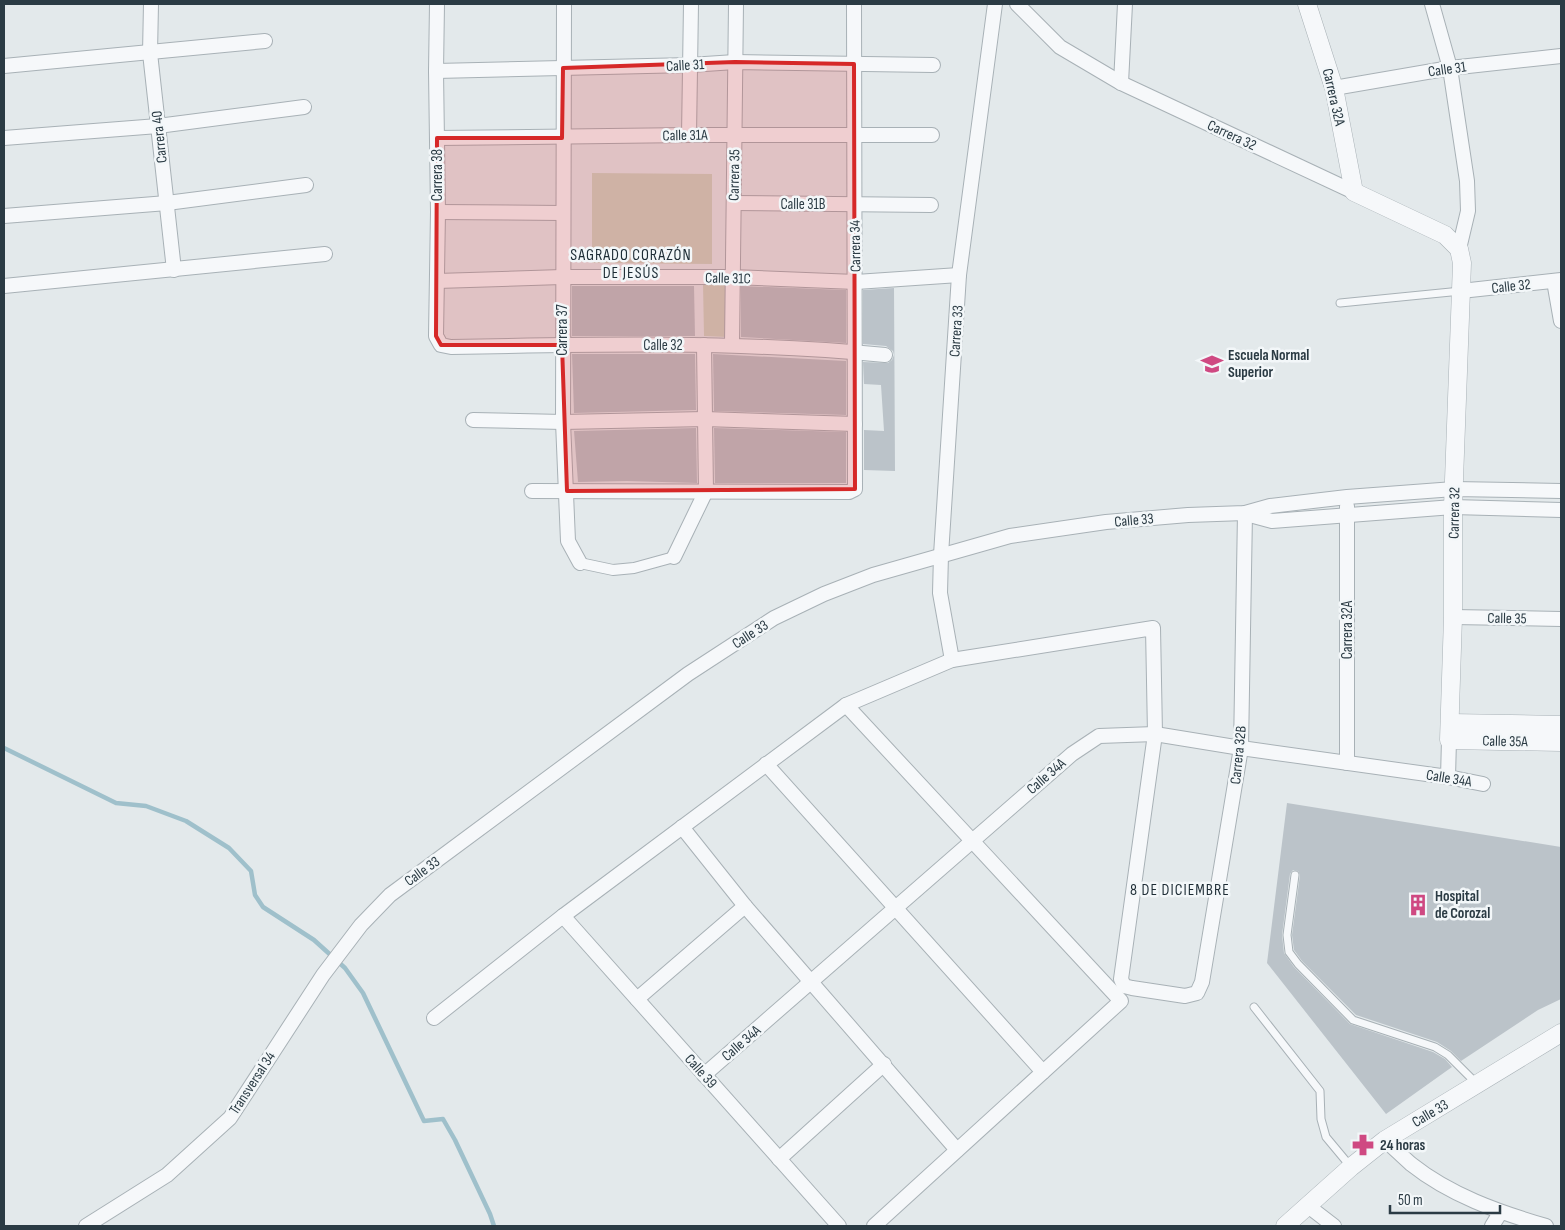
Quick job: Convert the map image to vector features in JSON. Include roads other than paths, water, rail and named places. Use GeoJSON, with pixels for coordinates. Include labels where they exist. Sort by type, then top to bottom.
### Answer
{"type":"FeatureCollection","features":[{"type":"Feature","properties":{"kind":"street","name":"Carrera 40"},"geometry":{"type":"LineString","coordinates":[[151,4],[150,53],[174,270]]}},
{"type":"Feature","properties":{"kind":"street","name":"Carrera 38"},"geometry":{"type":"LineString","coordinates":[[437,4],[438,212],[436,336],[441,345]]}},
{"type":"Feature","properties":{"kind":"street","name":"Carrera 37"},"geometry":{"type":"LineString","coordinates":[[564,4],[562,138],[563,422],[568,542],[580,563]]}},
{"type":"Feature","properties":{"kind":"street"},"geometry":{"type":"LineString","coordinates":[[689,135],[691,4]]}},
{"type":"Feature","properties":{"kind":"street","name":"Carrera 35"},"geometry":{"type":"LineString","coordinates":[[732,345],[736,4]]}},
{"type":"Feature","properties":{"kind":"street","name":"Carrera 34"},"geometry":{"type":"LineString","coordinates":[[706,491],[849,492],[855,489],[854,4]]}},
{"type":"Feature","properties":{"kind":"street","name":"Carrera 33"},"geometry":{"type":"LineString","coordinates":[[952,660],[940,593],[959,275],[995,4]]}},
{"type":"Feature","properties":{"kind":"street","name":"Carrera 32"},"geometry":{"type":"LineString","coordinates":[[1016,4],[1060,47],[1122,83],[1445,235],[1459,249]]}},
{"type":"Feature","properties":{"kind":"street"},"geometry":{"type":"LineString","coordinates":[[1122,83],[1125,4]]}},
{"type":"Feature","properties":{"kind":"street","name":"Carrera 32A"},"geometry":{"type":"LineString","coordinates":[[1308,4],[1334,88],[1354,192]]}},
{"type":"Feature","properties":{"kind":"street","name":"Carrera 32"},"geometry":{"type":"LineString","coordinates":[[1432,4],[1450,68],[1467,181],[1468,211],[1459,249],[1462,263],[1462,291],[1453,498],[1453,618],[1448,778]]}},
{"type":"Feature","properties":{"kind":"street"},"geometry":{"type":"LineString","coordinates":[[4,66],[265,41]]}},
{"type":"Feature","properties":{"kind":"street","name":"Calle 31"},"geometry":{"type":"LineString","coordinates":[[1334,88],[1450,68],[1561,56]]}},
{"type":"Feature","properties":{"kind":"street","name":"Calle 31"},"geometry":{"type":"LineString","coordinates":[[436,71],[690,65],[736,62],[933,65]]}},
{"type":"Feature","properties":{"kind":"street"},"geometry":{"type":"LineString","coordinates":[[4,138],[158,126],[304,107]]}},
{"type":"Feature","properties":{"kind":"street","name":"Calle 31A"},"geometry":{"type":"LineString","coordinates":[[437,138],[932,135]]}},
{"type":"Feature","properties":{"kind":"street"},"geometry":{"type":"LineString","coordinates":[[4,216],[167,203],[306,185]]}},
{"type":"Feature","properties":{"kind":"street","name":"Calle 31B"},"geometry":{"type":"LineString","coordinates":[[734,203],[931,205]]}},
{"type":"Feature","properties":{"kind":"street"},"geometry":{"type":"LineString","coordinates":[[438,212],[562,213]]}},
{"type":"Feature","properties":{"kind":"street"},"geometry":{"type":"LineString","coordinates":[[4,286],[325,254]]}},
{"type":"Feature","properties":{"kind":"street","name":"Calle 31C"},"geometry":{"type":"LineString","coordinates":[[437,281],[562,277],[733,277],[856,282],[959,275]]}},
{"type":"Feature","properties":{"kind":"street"},"geometry":{"type":"LineString","coordinates":[[1558,281],[1561,321]]}},
{"type":"Feature","properties":{"kind":"street","name":"Calle 32"},"geometry":{"type":"LineString","coordinates":[[1462,291],[1558,281]]}},
{"type":"Feature","properties":{"kind":"street","name":"Calle 32"},"geometry":{"type":"LineString","coordinates":[[441,345],[451,348],[562,345],[732,345],[885,354]]}},
{"type":"Feature","properties":{"kind":"street"},"geometry":{"type":"LineString","coordinates":[[580,563],[613,570],[634,568],[674,557],[706,491],[704,345]]}},
{"type":"Feature","properties":{"kind":"street"},"geometry":{"type":"LineString","coordinates":[[473,420],[563,422],[705,419],[855,424]]}},
{"type":"Feature","properties":{"kind":"street"},"geometry":{"type":"LineString","coordinates":[[532,491],[706,491]]}},
{"type":"Feature","properties":{"kind":"street","name":"Calle 33"},"geometry":{"type":"LineString","coordinates":[[343,948],[361,925],[390,895],[688,674],[774,618],[873,575],[1010,536],[1106,522],[1188,515],[1245,513],[1270,506],[1347,498],[1453,498],[1561,491]]}},
{"type":"Feature","properties":{"kind":"street","name":"Carrera 32A"},"geometry":{"type":"LineString","coordinates":[[1346,763],[1347,498]]}},
{"type":"Feature","properties":{"kind":"street","name":"Calle 33"},"geometry":{"type":"LineString","coordinates":[[1245,513],[1272,521],[1347,516],[1453,498],[1561,510]]}},
{"type":"Feature","properties":{"kind":"street","name":"Carrera 32B"},"geometry":{"type":"LineString","coordinates":[[1155,734],[1121,979],[1124,986],[1185,996],[1197,993],[1202,982],[1241,748],[1245,513]]}},
{"type":"Feature","properties":{"kind":"street","name":"Calle 35"},"geometry":{"type":"LineString","coordinates":[[1453,618],[1561,619]]}},
{"type":"Feature","properties":{"kind":"street"},"geometry":{"type":"LineString","coordinates":[[434,1018],[563,916],[846,705],[952,660],[1153,628],[1155,734]]}},
{"type":"Feature","properties":{"kind":"street"},"geometry":{"type":"LineString","coordinates":[[846,705],[1120,1001],[874,1226]]}},
{"type":"Feature","properties":{"kind":"street","name":"Calle 35A"},"geometry":{"type":"LineString","coordinates":[[1450,732],[1561,725]]}},
{"type":"Feature","properties":{"kind":"street","name":"Calle 35A"},"geometry":{"type":"LineString","coordinates":[[1450,732],[1561,742]]}},
{"type":"Feature","properties":{"kind":"street","name":"Calle 34A"},"geometry":{"type":"LineString","coordinates":[[704,1075],[1072,754],[1099,736],[1155,734],[1483,784]]}},
{"type":"Feature","properties":{"kind":"street"},"geometry":{"type":"LineString","coordinates":[[766,764],[1043,1072]]}},
{"type":"Feature","properties":{"kind":"street"},"geometry":{"type":"LineString","coordinates":[[682,827],[744,906],[884,1064],[957,1150]]}},
{"type":"Feature","properties":{"kind":"street"},"geometry":{"type":"LineString","coordinates":[[637,1000],[744,906]]}},
{"type":"Feature","properties":{"kind":"street","name":"Calle 39"},"geometry":{"type":"LineString","coordinates":[[563,916],[839,1226]]}},
{"type":"Feature","properties":{"kind":"street","name":"Transversal 34"},"geometry":{"type":"LineString","coordinates":[[86,1226],[167,1175],[230,1118],[323,974],[343,948]]}},
{"type":"Feature","properties":{"kind":"street","name":"Calle 33"},"geometry":{"type":"LineString","coordinates":[[1285,1226],[1351,1167],[1385,1140],[1561,1033]]}},
{"type":"Feature","properties":{"kind":"street"},"geometry":{"type":"LineString","coordinates":[[779,1159],[884,1064]]}},
{"type":"Feature","properties":{"kind":"street"},"geometry":{"type":"LineString","coordinates":[[1385,1140],[1411,1164],[1450,1190],[1500,1213],[1546,1226]]}},
{"type":"Feature","properties":{"kind":"street"},"geometry":{"type":"LineString","coordinates":[[1308,1206],[1334,1226]]}},
{"type":"Feature","properties":{"kind":"street"},"geometry":{"type":"LineString","coordinates":[[1492,1226],[1500,1213]]}},
{"type":"Feature","properties":{"kind":"lane"},"geometry":{"type":"LineString","coordinates":[[1340,303],[1462,291]]}},
{"type":"Feature","properties":{"kind":"lane"},"geometry":{"type":"LineString","coordinates":[[1295,874],[1287,935],[1289,952],[1298,964],[1353,1020],[1434,1047],[1448,1055],[1478,1084]]}},
{"type":"Feature","properties":{"kind":"lane"},"geometry":{"type":"LineString","coordinates":[[1254,1007],[1320,1091],[1321,1119],[1326,1137],[1351,1167]]}},
{"type":"Feature","properties":{"kind":"waterway"},"geometry":{"type":"LineString","coordinates":[[4,748],[116,803],[146,806],[186,821],[229,848],[251,871],[255,895],[263,907],[314,940],[345,968],[363,993],[424,1121],[443,1119],[455,1140],[494,1226]]}},
{"type":"Feature","properties":{"kind":"place","name":"Escuela Normal Superior"},"geometry":{"type":"Point","coordinates":[1212,364]}},
{"type":"Feature","properties":{"kind":"place","name":"Hospital de Corozal"},"geometry":{"type":"Point","coordinates":[1418,905]}},
{"type":"Feature","properties":{"kind":"place","name":"24 horas"},"geometry":{"type":"Point","coordinates":[1363,1145]}},
{"type":"Feature","properties":{"kind":"district","name":"SAGRADO CORAZÓN DE JESÚS"},"geometry":{"type":"Point","coordinates":[631,263]}},
{"type":"Feature","properties":{"kind":"district","name":"8 DE DICIEMBRE"},"geometry":{"type":"Point","coordinates":[1180,889]}}]}
